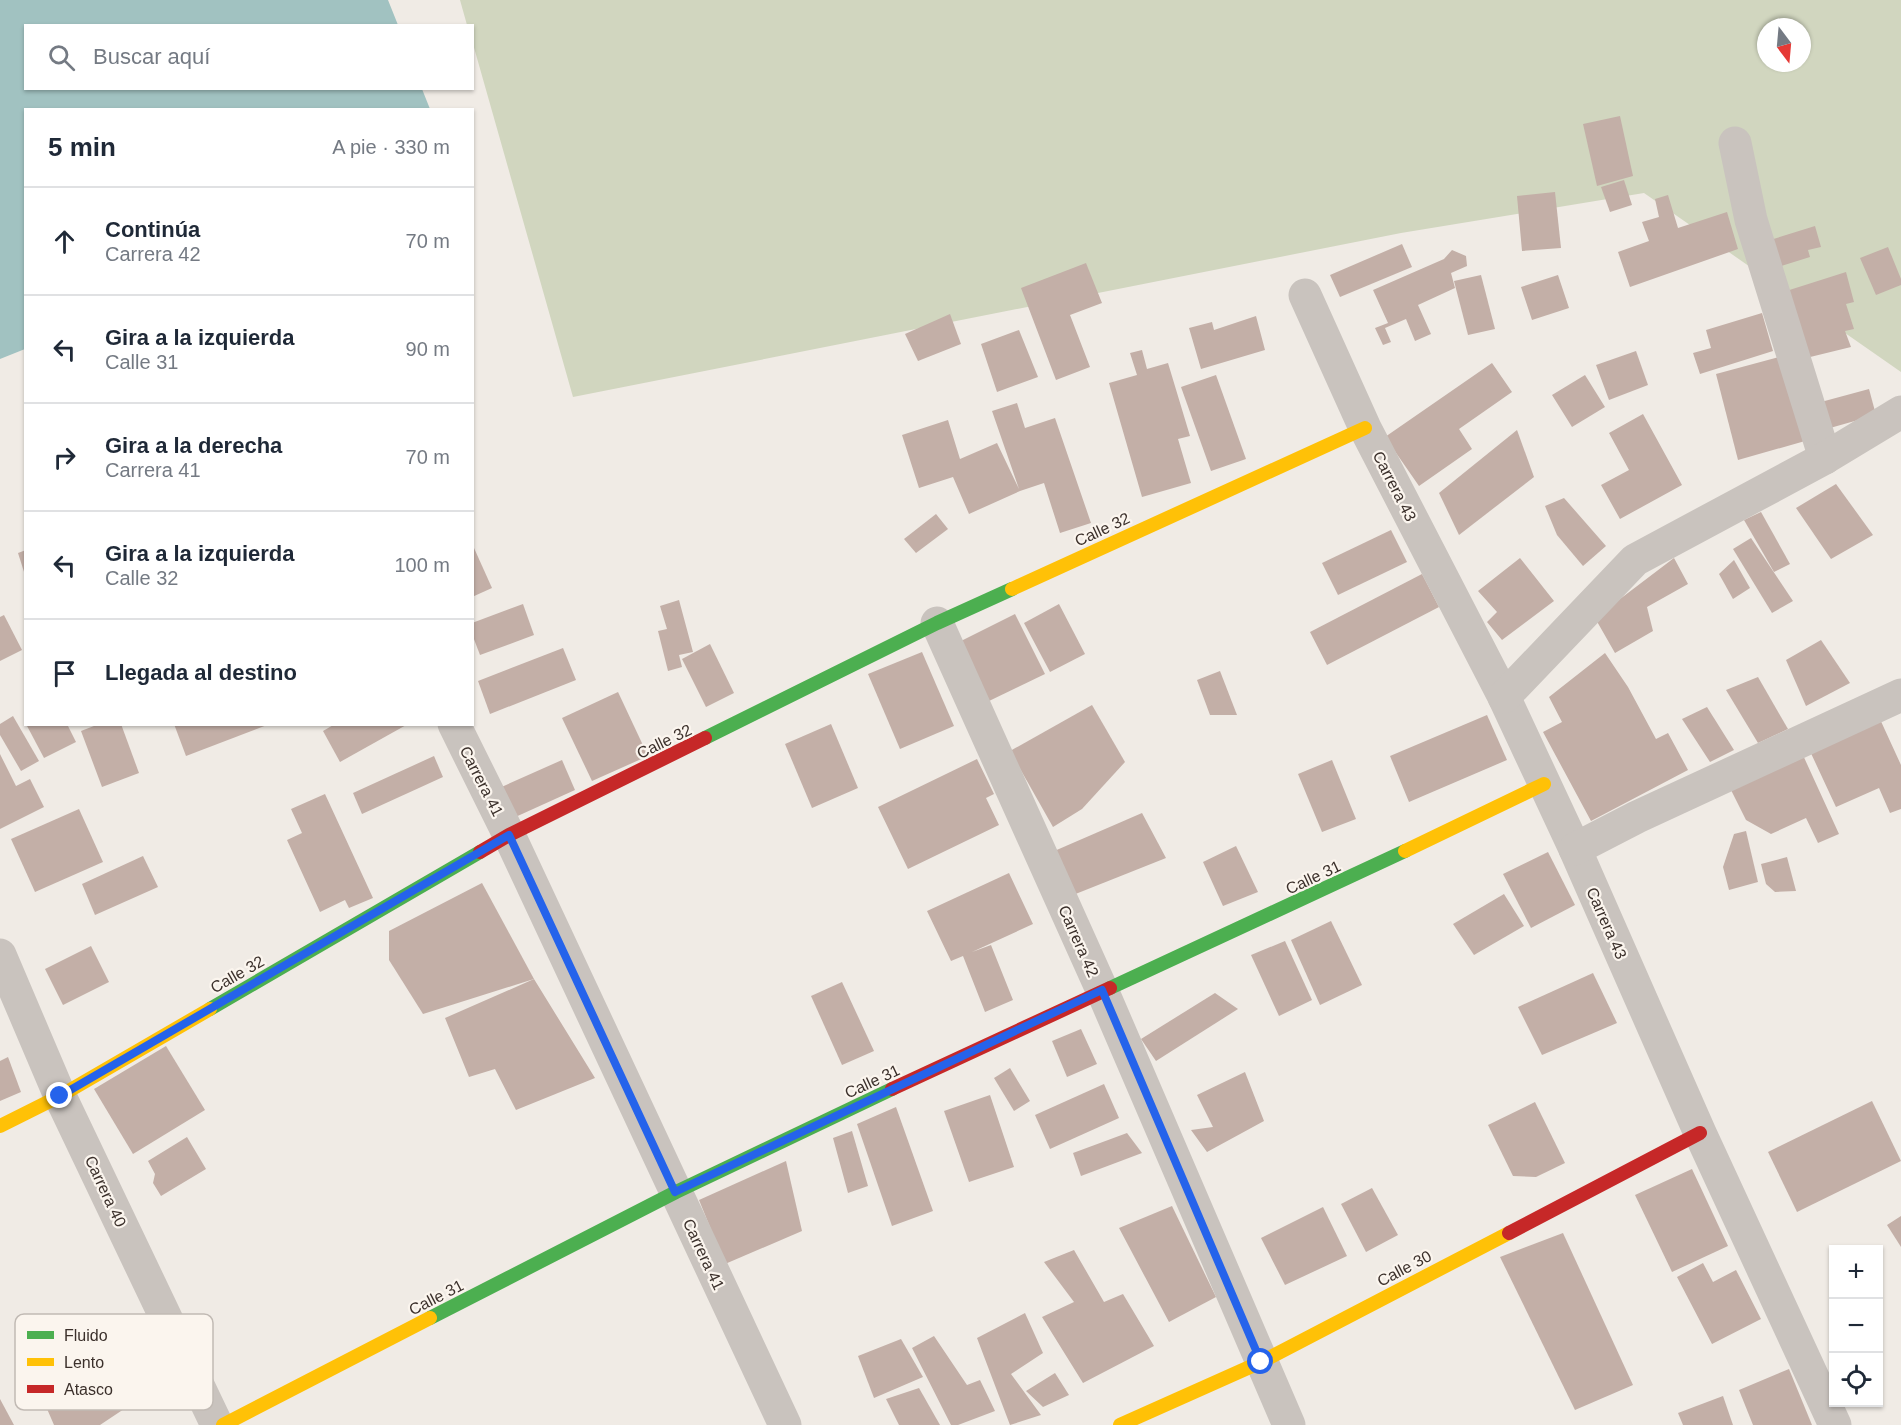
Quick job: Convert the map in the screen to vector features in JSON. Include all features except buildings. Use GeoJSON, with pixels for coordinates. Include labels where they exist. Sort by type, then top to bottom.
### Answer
{"type":"FeatureCollection","features":[{"type":"Feature","properties":{"kind":"street"},"geometry":{"type":"LineString","coordinates":[[1735,143],[1751,220],[1825,458]]}},
{"type":"Feature","properties":{"kind":"street","name":"Carrera 43"},"geometry":{"type":"LineString","coordinates":[[1305,295],[1365,428],[1504,697],[1575,849],[1700,1133],[1835,1425]]}},
{"type":"Feature","properties":{"kind":"street"},"geometry":{"type":"LineString","coordinates":[[1504,697],[1635,560],[1825,458],[1901,412]]}},
{"type":"Feature","properties":{"kind":"street","name":"Calle 32"},"geometry":{"type":"LineString","coordinates":[[0,1126],[60,1096],[509,835],[937,623],[1365,428]]}},
{"type":"Feature","properties":{"kind":"street","name":"Carrera 42"},"geometry":{"type":"LineString","coordinates":[[937,623],[1102,990],[1289,1425]]}},
{"type":"Feature","properties":{"kind":"street"},"geometry":{"type":"LineString","coordinates":[[1575,849],[1637,817],[1901,695]]}},
{"type":"Feature","properties":{"kind":"street","name":"Carrera 41"},"geometry":{"type":"LineString","coordinates":[[455,726],[509,835],[785,1425]]}},
{"type":"Feature","properties":{"kind":"street","name":"Calle 31"},"geometry":{"type":"LineString","coordinates":[[223,1425],[675,1192],[1102,990],[1333,886],[1544,784]]}},
{"type":"Feature","properties":{"kind":"street","name":"Carrera 40"},"geometry":{"type":"LineString","coordinates":[[0,955],[60,1096],[164,1314]]}},
{"type":"Feature","properties":{"kind":"street","name":"Calle 30"},"geometry":{"type":"LineString","coordinates":[[1120,1425],[1261,1362],[1700,1133]]}},
{"type":"Feature","properties":{"kind":"street","name":"Carrera 40"},"geometry":{"type":"LineString","coordinates":[[210,1410],[217,1425]]}},
{"type":"Feature","properties":{"kind":"green space"},"geometry":{"type":"Polygon","coordinates":[[[460,0],[1901,0],[1901,372],[1644,193],[1401,233],[573,397],[474,48],[474,24],[467,24],[460,0]]]}},
{"type":"Feature","properties":{"kind":"water"},"geometry":{"type":"Polygon","coordinates":[[[0,0],[388,0],[398,24],[24,24],[24,90],[422,90],[430,108],[24,108],[24,349],[0,359],[0,0]]]}},
{"type":"Feature","properties":{"kind":"traffic: fast"},"geometry":{"type":"LineString","coordinates":[[705,738],[937,623],[1012,589]]}},
{"type":"Feature","properties":{"kind":"traffic: fast"},"geometry":{"type":"LineString","coordinates":[[1110,988],[1405,851]]}},
{"type":"Feature","properties":{"kind":"traffic: fast"},"geometry":{"type":"LineString","coordinates":[[210,1009],[480,852]]}},
{"type":"Feature","properties":{"kind":"traffic: fast"},"geometry":{"type":"LineString","coordinates":[[430,1318],[676,1192],[892,1089]]}},
{"type":"Feature","properties":{"kind":"traffic: slow"},"geometry":{"type":"LineString","coordinates":[[1012,589],[1365,428]]}},
{"type":"Feature","properties":{"kind":"traffic: slow"},"geometry":{"type":"LineString","coordinates":[[1405,851],[1544,784]]}},
{"type":"Feature","properties":{"kind":"traffic: slow"},"geometry":{"type":"LineString","coordinates":[[0,1126],[60,1096],[210,1009]]}},
{"type":"Feature","properties":{"kind":"traffic: slow"},"geometry":{"type":"LineString","coordinates":[[1120,1425],[1261,1362],[1509,1233]]}},
{"type":"Feature","properties":{"kind":"traffic: slow"},"geometry":{"type":"LineString","coordinates":[[223,1425],[430,1318]]}},
{"type":"Feature","properties":{"kind":"traffic: jam"},"geometry":{"type":"LineString","coordinates":[[480,852],[509,835],[705,738]]}},
{"type":"Feature","properties":{"kind":"traffic: jam"},"geometry":{"type":"LineString","coordinates":[[892,1089],[1110,988]]}},
{"type":"Feature","properties":{"kind":"traffic: jam"},"geometry":{"type":"LineString","coordinates":[[1509,1233],[1700,1133]]}},
{"type":"Feature","properties":{"kind":"route"},"geometry":{"type":"LineString","coordinates":[[60,1096],[509,835],[675,1192],[1102,990],[1261,1362]]}}]}
